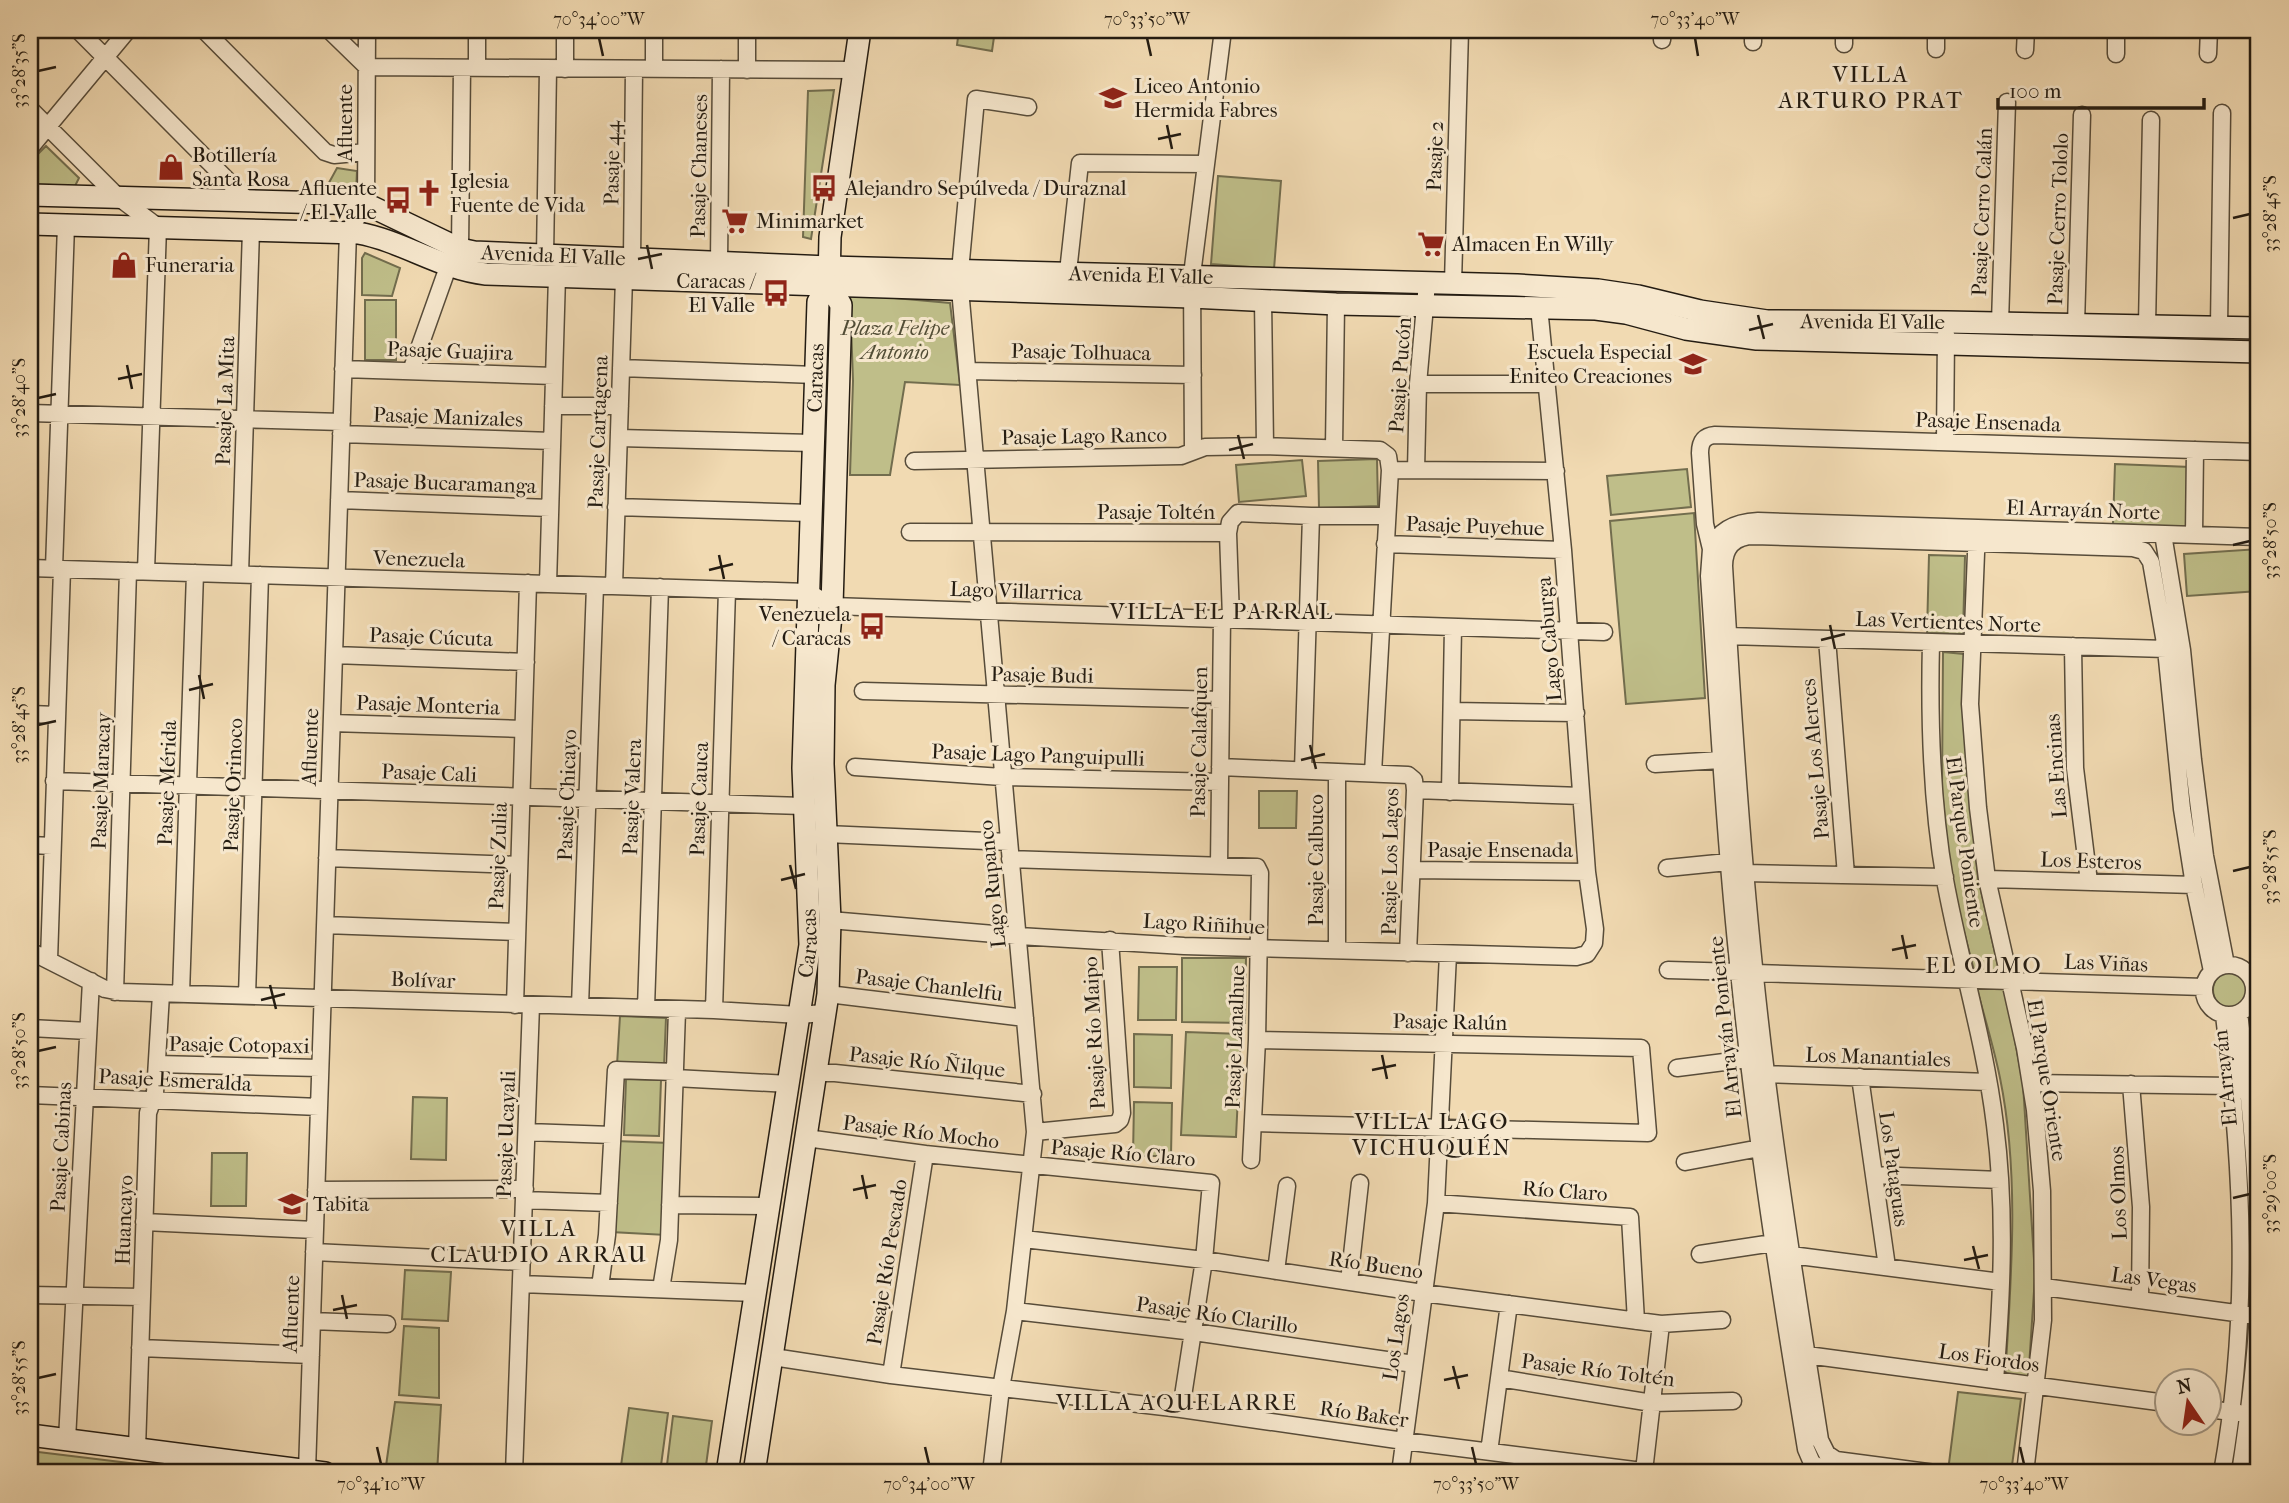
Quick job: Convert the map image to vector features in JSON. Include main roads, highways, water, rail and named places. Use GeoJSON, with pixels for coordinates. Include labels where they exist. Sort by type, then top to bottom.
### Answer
{"type":"FeatureCollection","features":[{"type":"Feature","properties":{"kind":"place","name":"Liceo Antonio Hermida Fabres"},"geometry":{"type":"Point","coordinates":[1113,98]}},
{"type":"Feature","properties":{"kind":"place","name":"Botillería Santa Rosa"},"geometry":{"type":"Point","coordinates":[171,167]}},
{"type":"Feature","properties":{"kind":"place","name":"Alejandro Sepúlveda / Duraznal"},"geometry":{"type":"Point","coordinates":[824,188]}},
{"type":"Feature","properties":{"kind":"place","name":"Iglesia Fuente de Vida"},"geometry":{"type":"Point","coordinates":[429,193]}},
{"type":"Feature","properties":{"kind":"place","name":"Afluente / El Valle"},"geometry":{"type":"Point","coordinates":[398,200]}},
{"type":"Feature","properties":{"kind":"place","name":"Minimarket"},"geometry":{"type":"Point","coordinates":[735,221]}},
{"type":"Feature","properties":{"kind":"place","name":"Almacen En Willy"},"geometry":{"type":"Point","coordinates":[1431,244]}},
{"type":"Feature","properties":{"kind":"place","name":"Funeraria"},"geometry":{"type":"Point","coordinates":[124,265]}},
{"type":"Feature","properties":{"kind":"place","name":"Caracas / El Valle"},"geometry":{"type":"Point","coordinates":[776,293]}},
{"type":"Feature","properties":{"kind":"place","name":"Escuela Especial Eniteo Creaciones"},"geometry":{"type":"Point","coordinates":[1693,364]}},
{"type":"Feature","properties":{"kind":"place","name":"Venezuela / Caracas"},"geometry":{"type":"Point","coordinates":[872,626]}},
{"type":"Feature","properties":{"kind":"place","name":"Tabita"},"geometry":{"type":"Point","coordinates":[292,1204]}},
{"type":"Feature","properties":{"kind":"district","name":"VILLA ARTURO PRAT"},"geometry":{"type":"Point","coordinates":[1871,87]}},
{"type":"Feature","properties":{"kind":"district","name":"VILLA EL PARRAL"},"geometry":{"type":"Point","coordinates":[1222,611]}},
{"type":"Feature","properties":{"kind":"district","name":"EL OLMO"},"geometry":{"type":"Point","coordinates":[1984,965]}},
{"type":"Feature","properties":{"kind":"district","name":"VILLA LAGO VICHUQUÉN"},"geometry":{"type":"Point","coordinates":[1432,1134]}},
{"type":"Feature","properties":{"kind":"district","name":"VILLA CLAUDIO ARRAU"},"geometry":{"type":"Point","coordinates":[539,1241]}},
{"type":"Feature","properties":{"kind":"district","name":"VILLA AQUELARRE"},"geometry":{"type":"Point","coordinates":[1177,1402]}},
{"type":"Feature","properties":{"kind":"park label","name":"Plaza Felipe Antonio"},"geometry":{"type":"Point","coordinates":[895,340]}}]}
